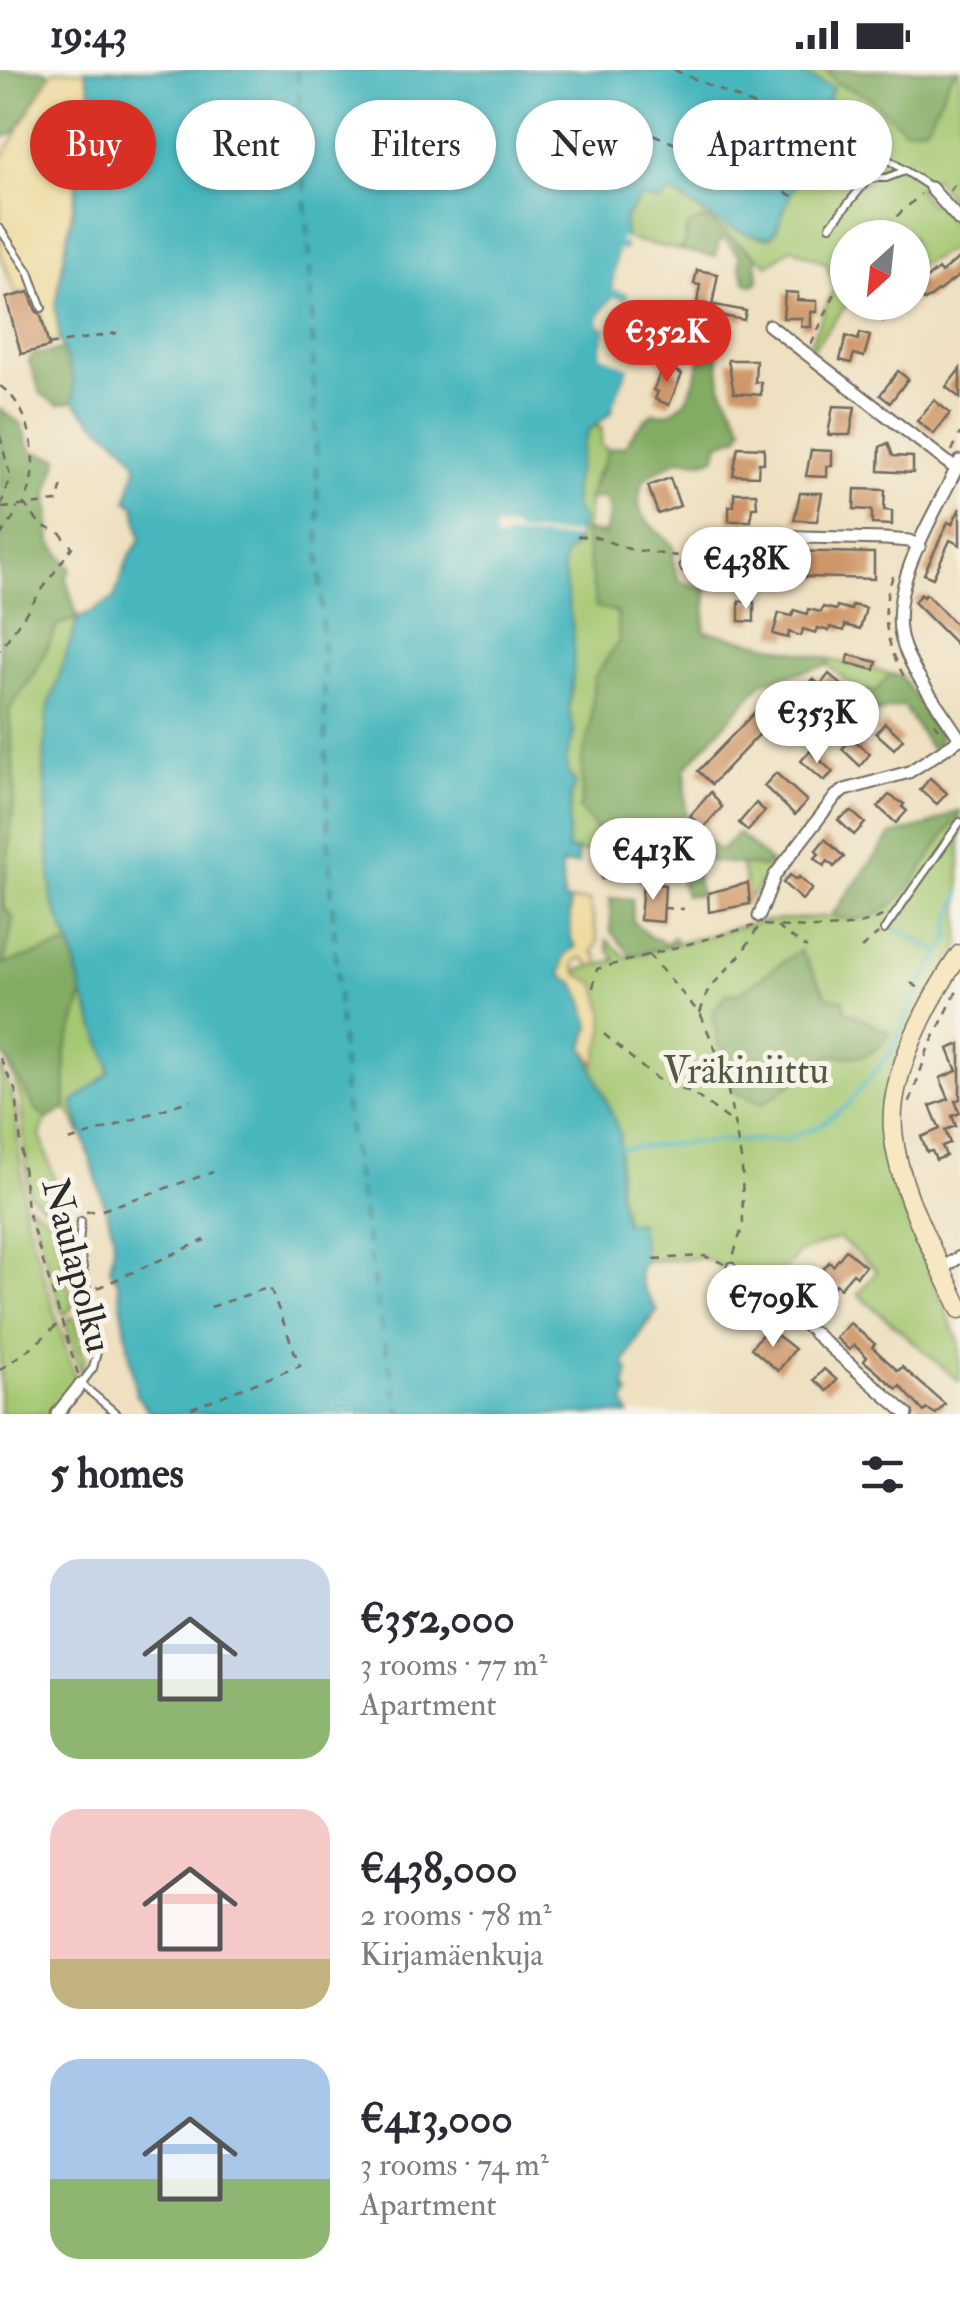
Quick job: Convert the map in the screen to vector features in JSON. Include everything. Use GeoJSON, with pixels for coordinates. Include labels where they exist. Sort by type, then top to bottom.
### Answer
{"type":"FeatureCollection","features":[{"type":"Feature","properties":{"kind":"street"},"geometry":{"type":"LineString","coordinates":[[931,188],[960,221]]}},
{"type":"Feature","properties":{"kind":"street"},"geometry":{"type":"LineString","coordinates":[[760,920],[776,875],[836,796],[908,772],[960,739],[907,653],[897,621],[902,586],[958,465],[769,325]]}},
{"type":"Feature","properties":{"kind":"street"},"geometry":{"type":"LineString","coordinates":[[691,562],[726,535],[884,539],[920,546]]}},
{"type":"Feature","properties":{"kind":"street"},"geometry":{"type":"LineString","coordinates":[[960,954],[914,1040],[894,1100],[892,1128],[901,1174],[960,1308]]}},
{"type":"Feature","properties":{"kind":"street"},"geometry":{"type":"LineString","coordinates":[[942,1268],[960,1257]]}},
{"type":"Feature","properties":{"kind":"street"},"geometry":{"type":"LineString","coordinates":[[814,1333],[907,1414]]}},
{"type":"Feature","properties":{"kind":"street"},"geometry":{"type":"LineString","coordinates":[[57,1414],[81,1384]]}},
{"type":"Feature","properties":{"kind":"lane"},"geometry":{"type":"LineString","coordinates":[[892,164],[931,188]]}},
{"type":"Feature","properties":{"kind":"lane"},"geometry":{"type":"LineString","coordinates":[[892,176],[902,172]]}},
{"type":"Feature","properties":{"kind":"lane"},"geometry":{"type":"LineString","coordinates":[[835,220],[860,190]]}},
{"type":"Feature","properties":{"kind":"lane"},"geometry":{"type":"LineString","coordinates":[[0,229],[29,272],[42,308]]}},
{"type":"Feature","properties":{"kind":"lane"},"geometry":{"type":"LineString","coordinates":[[884,930],[960,822]]}},
{"type":"Feature","properties":{"kind":"lane"},"geometry":{"type":"LineString","coordinates":[[80,1217],[79,1244],[97,1352],[93,1368],[81,1384]]}},
{"type":"Feature","properties":{"kind":"lane"},"geometry":{"type":"LineString","coordinates":[[731,1266],[754,1299],[814,1333]]}},
{"type":"Feature","properties":{"kind":"lane","name":"Naulapolku"},"geometry":{"type":"LineString","coordinates":[[81,1384],[116,1414]]}},
{"type":"Feature","properties":{"kind":"path"},"geometry":{"type":"LineString","coordinates":[[674,70],[742,100]]}},
{"type":"Feature","properties":{"kind":"path"},"geometry":{"type":"LineString","coordinates":[[653,134],[795,197]]}},
{"type":"Feature","properties":{"kind":"path"},"geometry":{"type":"LineString","coordinates":[[943,201],[960,176]]}},
{"type":"Feature","properties":{"kind":"path"},"geometry":{"type":"LineString","coordinates":[[954,185],[960,191]]}},
{"type":"Feature","properties":{"kind":"path"},"geometry":{"type":"LineString","coordinates":[[892,220],[931,188]]}},
{"type":"Feature","properties":{"kind":"path"},"geometry":{"type":"LineString","coordinates":[[807,353],[830,304]]}},
{"type":"Feature","properties":{"kind":"path"},"geometry":{"type":"LineString","coordinates":[[48,345],[117,333]]}},
{"type":"Feature","properties":{"kind":"path"},"geometry":{"type":"LineString","coordinates":[[0,386],[16,397],[29,434],[30,493],[24,504]]}},
{"type":"Feature","properties":{"kind":"path"},"geometry":{"type":"LineString","coordinates":[[0,436],[10,476],[0,508],[56,502],[62,485]]}},
{"type":"Feature","properties":{"kind":"path"},"geometry":{"type":"LineString","coordinates":[[0,650],[72,547],[61,534],[41,525],[24,504]]}},
{"type":"Feature","properties":{"kind":"path"},"geometry":{"type":"LineString","coordinates":[[0,536],[18,506]]}},
{"type":"Feature","properties":{"kind":"path"},"geometry":{"type":"LineString","coordinates":[[576,536],[691,562]]}},
{"type":"Feature","properties":{"kind":"path"},"geometry":{"type":"LineString","coordinates":[[776,926],[870,923],[898,906]]}},
{"type":"Feature","properties":{"kind":"path"},"geometry":{"type":"LineString","coordinates":[[664,908],[684,909]]}},
{"type":"Feature","properties":{"kind":"path"},"geometry":{"type":"LineString","coordinates":[[700,1014],[708,990],[742,953],[760,920]]}},
{"type":"Feature","properties":{"kind":"path"},"geometry":{"type":"LineString","coordinates":[[593,988],[597,970],[760,920],[776,926],[807,948]]}},
{"type":"Feature","properties":{"kind":"path"},"geometry":{"type":"LineString","coordinates":[[861,948],[884,930]]}},
{"type":"Feature","properties":{"kind":"path"},"geometry":{"type":"LineString","coordinates":[[648,954],[700,1014],[724,1070],[740,1150],[743,1225],[731,1266],[704,1256],[654,1259]]}},
{"type":"Feature","properties":{"kind":"path"},"geometry":{"type":"LineString","coordinates":[[910,1104],[914,1082],[960,986]]}},
{"type":"Feature","properties":{"kind":"path"},"geometry":{"type":"LineString","coordinates":[[604,1034],[651,1075],[690,1092],[736,1124]]}},
{"type":"Feature","properties":{"kind":"path","name":"Naulapolku"},"geometry":{"type":"LineString","coordinates":[[0,1058],[16,1092],[27,1210],[81,1384]]}},
{"type":"Feature","properties":{"kind":"path"},"geometry":{"type":"LineString","coordinates":[[68,1141],[191,1100]]}},
{"type":"Feature","properties":{"kind":"path"},"geometry":{"type":"LineString","coordinates":[[80,1217],[213,1172]]}},
{"type":"Feature","properties":{"kind":"path"},"geometry":{"type":"LineString","coordinates":[[87,1292],[118,1282],[205,1240]]}},
{"type":"Feature","properties":{"kind":"path"},"geometry":{"type":"LineString","coordinates":[[176,1414],[300,1366],[270,1287],[205,1310]]}},
{"type":"Feature","properties":{"kind":"path"},"geometry":{"type":"LineString","coordinates":[[0,1370],[61,1321]]}},
{"type":"Feature","properties":{"kind":"green space"},"geometry":{"type":"Polygon","coordinates":[[[0,70],[46,70],[50,75],[35,100],[30,100],[30,108],[16,131],[0,139],[0,70]]]}},
{"type":"Feature","properties":{"kind":"green space"},"geometry":{"type":"Polygon","coordinates":[[[793,70],[827,70],[836,83],[873,70],[960,70],[960,214],[934,177],[918,189],[960,233],[960,245],[930,260],[930,220],[830,220],[830,275],[826,263],[792,248],[768,265],[710,221],[697,223],[685,232],[686,241],[679,250],[620,238],[617,217],[639,192],[789,195],[791,190],[892,190],[892,100],[828,100],[833,88],[793,70]]]}},
{"type":"Feature","properties":{"kind":"green space"},"geometry":{"type":"Polygon","coordinates":[[[827,70],[958,70],[923,127],[904,129],[892,118],[892,100],[872,100],[836,83],[827,70]]]}},
{"type":"Feature","properties":{"kind":"green space"},"geometry":{"type":"Polygon","coordinates":[[[702,219],[756,257],[758,282],[746,282],[740,256],[724,239],[719,239],[716,257],[679,250],[686,241],[688,226],[702,219]]]}},
{"type":"Feature","properties":{"kind":"green space"},"geometry":{"type":"Polygon","coordinates":[[[830,296],[830,320],[835,320],[813,348],[809,345],[830,296]]]}},
{"type":"Feature","properties":{"kind":"green space"},"geometry":{"type":"Polygon","coordinates":[[[705,341],[717,346],[721,385],[743,426],[739,436],[719,443],[715,458],[679,459],[645,478],[640,510],[674,547],[673,564],[680,582],[707,588],[704,631],[830,659],[828,665],[764,681],[685,768],[686,821],[720,852],[738,833],[770,862],[764,867],[692,859],[701,895],[685,895],[674,871],[660,874],[658,880],[638,879],[630,867],[612,862],[608,852],[596,851],[595,827],[579,809],[594,678],[619,641],[617,612],[596,607],[584,531],[605,534],[610,510],[605,498],[588,499],[607,450],[626,445],[652,413],[676,409],[684,401],[691,391],[705,341]]]}},
{"type":"Feature","properties":{"kind":"green space"},"geometry":{"type":"Polygon","coordinates":[[[63,350],[73,378],[74,401],[58,405],[41,394],[29,361],[33,355],[63,350]]]}},
{"type":"Feature","properties":{"kind":"green space"},"geometry":{"type":"Polygon","coordinates":[[[595,408],[598,428],[602,428],[601,444],[607,450],[606,460],[593,478],[585,531],[674,547],[672,587],[707,588],[704,631],[901,676],[940,738],[931,749],[903,706],[863,715],[858,691],[828,665],[764,680],[685,768],[686,821],[720,852],[738,833],[774,865],[750,898],[740,862],[567,851],[555,537],[579,535],[558,534],[551,522],[595,408]]]}},
{"type":"Feature","properties":{"kind":"green space"},"geometry":{"type":"Polygon","coordinates":[[[0,409],[21,424],[31,451],[59,458],[48,492],[51,542],[71,568],[66,578],[78,619],[58,624],[35,673],[9,710],[15,790],[3,906],[13,917],[4,964],[71,944],[83,995],[65,1053],[66,1109],[47,1119],[35,1108],[0,1049],[0,409]]]}},
{"type":"Feature","properties":{"kind":"green space"},"geometry":{"type":"Polygon","coordinates":[[[114,599],[124,1055],[80,1133],[66,1109],[65,1053],[83,995],[71,945],[4,965],[13,917],[2,906],[15,790],[9,709],[35,673],[58,624],[78,619],[114,599]]]}},
{"type":"Feature","properties":{"kind":"green space"},"geometry":{"type":"Polygon","coordinates":[[[890,674],[901,676],[939,735],[939,743],[931,749],[903,706],[863,715],[858,691],[876,691],[890,674]]]}},
{"type":"Feature","properties":{"kind":"green space","name":"Vräkiniittu"},"geometry":{"type":"Polygon","coordinates":[[[960,810],[960,945],[893,1065],[884,1102],[885,1149],[894,1188],[960,1344],[960,1382],[858,1294],[877,1271],[839,1238],[800,1252],[765,1292],[784,1309],[774,1322],[722,1267],[704,1258],[646,1261],[639,1269],[641,1284],[657,1311],[631,1349],[638,1223],[598,1226],[561,975],[616,960],[607,940],[626,957],[757,922],[831,916],[891,835],[926,826],[960,810]]]}},
{"type":"Feature","properties":{"kind":"green space"},"geometry":{"type":"Polygon","coordinates":[[[960,810],[921,871],[892,904],[875,915],[855,919],[832,916],[891,835],[926,826],[960,810]]]}},
{"type":"Feature","properties":{"kind":"green space"},"geometry":{"type":"Polygon","coordinates":[[[610,898],[632,899],[633,922],[650,937],[668,943],[673,937],[678,943],[632,956],[611,932],[610,898]]]}},
{"type":"Feature","properties":{"kind":"green space"},"geometry":{"type":"Polygon","coordinates":[[[800,950],[827,996],[843,999],[845,1010],[890,1033],[878,1048],[865,1055],[831,1055],[763,1104],[736,1093],[718,1043],[713,1011],[727,994],[741,992],[800,950]]]}},
{"type":"Feature","properties":{"kind":"green space"},"geometry":{"type":"Polygon","coordinates":[[[6,1058],[35,1108],[47,1119],[40,1134],[69,1224],[78,1222],[70,1229],[28,1193],[21,1100],[6,1058]]]}},
{"type":"Feature","properties":{"kind":"green space"},"geometry":{"type":"Polygon","coordinates":[[[0,1065],[15,1104],[25,1214],[76,1381],[51,1414],[0,1414],[0,1065]]]}},
{"type":"Feature","properties":{"kind":"green space"},"geometry":{"type":"Polygon","coordinates":[[[29,1204],[65,1231],[63,1258],[73,1307],[65,1315],[62,1313],[29,1204]]]}},
{"type":"Feature","properties":{"kind":"green space"},"geometry":{"type":"Polygon","coordinates":[[[75,1318],[85,1361],[80,1372],[65,1322],[75,1318]]]}},
{"type":"Feature","properties":{"kind":"sand"},"geometry":{"type":"Polygon","coordinates":[[[53,70],[85,70],[91,100],[36,100],[53,70]]]}},
{"type":"Feature","properties":{"kind":"sand"},"geometry":{"type":"Polygon","coordinates":[[[30,110],[30,190],[76,190],[55,307],[60,341],[48,343],[35,291],[16,295],[0,252],[0,162],[30,110]]]}},
{"type":"Feature","properties":{"kind":"sand"},"geometry":{"type":"Polygon","coordinates":[[[569,901],[589,901],[598,941],[593,952],[599,965],[593,966],[583,958],[576,960],[574,966],[578,974],[596,984],[603,1008],[603,1033],[595,1065],[584,1047],[590,1026],[561,975],[571,941],[569,901]]]}},
{"type":"Feature","properties":{"kind":"water"},"geometry":{"type":"Polygon","coordinates":[[[85,70],[793,70],[833,88],[828,100],[673,100],[673,190],[792,190],[776,231],[769,238],[730,228],[673,193],[660,202],[641,197],[625,218],[625,252],[618,251],[613,288],[628,292],[626,299],[614,297],[601,314],[599,325],[606,327],[601,355],[629,366],[611,413],[589,430],[574,483],[574,508],[582,519],[563,568],[574,637],[569,710],[574,732],[566,759],[569,775],[576,782],[571,794],[567,850],[577,850],[578,864],[561,865],[564,901],[569,901],[571,940],[576,946],[565,955],[561,975],[574,983],[584,1001],[590,1026],[584,1047],[620,1134],[618,1190],[625,1223],[638,1222],[646,1261],[639,1269],[641,1284],[657,1311],[644,1326],[624,1364],[629,1371],[625,1388],[629,1394],[624,1403],[629,1414],[151,1414],[136,1395],[118,1282],[110,1269],[113,1232],[73,1103],[109,1073],[109,1063],[83,995],[71,945],[52,902],[44,767],[47,713],[78,619],[114,599],[128,559],[141,539],[135,506],[127,500],[137,464],[124,446],[74,401],[73,378],[60,341],[55,307],[76,190],[156,190],[156,100],[92,100],[85,70]]]}},
{"type":"Feature","properties":{"kind":"pier"},"geometry":{"type":"Polygon","coordinates":[[[620,238],[631,240],[629,254],[622,256],[619,285],[633,290],[630,303],[616,301],[606,316],[605,321],[611,324],[606,349],[634,366],[618,408],[613,406],[629,367],[601,355],[606,327],[599,325],[601,314],[614,297],[626,299],[628,293],[613,289],[618,250],[625,251],[626,244],[619,242],[620,238]]]}},
{"type":"Feature","properties":{"kind":"pier"},"geometry":{"type":"Polygon","coordinates":[[[495,528],[515,528],[515,533],[577,534],[577,538],[495,539],[495,528]]]}},
{"type":"Feature","properties":{"kind":"building"},"geometry":{"type":"Polygon","coordinates":[[[960,257],[960,275],[930,297],[930,276],[938,269],[941,273],[960,257]]]}},
{"type":"Feature","properties":{"kind":"building"},"geometry":{"type":"Polygon","coordinates":[[[697,270],[718,274],[712,306],[697,303],[697,270]]]}},
{"type":"Feature","properties":{"kind":"building"},"geometry":{"type":"Polygon","coordinates":[[[29,292],[41,315],[49,347],[21,354],[6,298],[29,292]]]}},
{"type":"Feature","properties":{"kind":"building"},"geometry":{"type":"Polygon","coordinates":[[[785,292],[798,293],[797,300],[817,301],[817,312],[811,312],[811,327],[801,327],[802,318],[783,318],[785,292]]]}},
{"type":"Feature","properties":{"kind":"building"},"geometry":{"type":"Polygon","coordinates":[[[715,305],[746,311],[744,320],[713,314],[715,305]]]}},
{"type":"Feature","properties":{"kind":"building"},"geometry":{"type":"Polygon","coordinates":[[[860,333],[870,336],[864,357],[854,354],[851,363],[840,360],[846,336],[858,340],[860,333]]]}},
{"type":"Feature","properties":{"kind":"building"},"geometry":{"type":"Polygon","coordinates":[[[728,360],[756,360],[755,382],[761,382],[761,395],[734,393],[728,360]]]}},
{"type":"Feature","properties":{"kind":"building"},"geometry":{"type":"Polygon","coordinates":[[[664,366],[682,374],[669,405],[655,399],[658,392],[653,390],[664,366]]]}},
{"type":"Feature","properties":{"kind":"building"},"geometry":{"type":"Polygon","coordinates":[[[960,369],[960,398],[946,387],[960,369]]]}},
{"type":"Feature","properties":{"kind":"building"},"geometry":{"type":"Polygon","coordinates":[[[898,371],[908,379],[890,403],[880,395],[898,371]]]}},
{"type":"Feature","properties":{"kind":"building"},"geometry":{"type":"Polygon","coordinates":[[[934,400],[950,413],[934,434],[917,421],[934,400]]]}},
{"type":"Feature","properties":{"kind":"building"},"geometry":{"type":"Polygon","coordinates":[[[833,406],[855,407],[850,435],[828,435],[833,406]]]}},
{"type":"Feature","properties":{"kind":"building"},"geometry":{"type":"Polygon","coordinates":[[[888,443],[893,456],[913,457],[913,473],[879,471],[880,447],[888,443]]]}},
{"type":"Feature","properties":{"kind":"building"},"geometry":{"type":"Polygon","coordinates":[[[738,447],[764,448],[764,463],[759,463],[758,476],[733,475],[738,447]]]}},
{"type":"Feature","properties":{"kind":"building"},"geometry":{"type":"Polygon","coordinates":[[[811,450],[832,451],[827,477],[806,476],[811,450]]]}},
{"type":"Feature","properties":{"kind":"building"},"geometry":{"type":"Polygon","coordinates":[[[670,478],[680,506],[658,514],[648,486],[670,478]]]}},
{"type":"Feature","properties":{"kind":"building"},"geometry":{"type":"Polygon","coordinates":[[[855,489],[885,490],[884,510],[892,511],[892,525],[872,524],[872,510],[854,509],[855,489]]]}},
{"type":"Feature","properties":{"kind":"building"},"geometry":{"type":"Polygon","coordinates":[[[734,493],[756,493],[757,507],[752,507],[751,521],[729,521],[734,493]]]}},
{"type":"Feature","properties":{"kind":"building"},"geometry":{"type":"Polygon","coordinates":[[[800,493],[822,493],[817,521],[794,520],[800,493]]]}},
{"type":"Feature","properties":{"kind":"building"},"geometry":{"type":"Polygon","coordinates":[[[960,508],[960,545],[950,540],[933,578],[924,574],[948,522],[952,524],[960,508]]]}},
{"type":"Feature","properties":{"kind":"building"},"geometry":{"type":"Polygon","coordinates":[[[725,550],[743,550],[743,560],[753,561],[752,576],[725,575],[725,550]]]}},
{"type":"Feature","properties":{"kind":"building"},"geometry":{"type":"Polygon","coordinates":[[[778,551],[874,553],[874,579],[777,576],[778,551]]]}},
{"type":"Feature","properties":{"kind":"building"},"geometry":{"type":"Polygon","coordinates":[[[926,594],[960,629],[960,648],[914,602],[926,594]]]}},
{"type":"Feature","properties":{"kind":"building"},"geometry":{"type":"Polygon","coordinates":[[[739,601],[754,602],[754,622],[739,621],[739,601]]]}},
{"type":"Feature","properties":{"kind":"building"},"geometry":{"type":"Polygon","coordinates":[[[852,605],[866,608],[860,629],[845,625],[844,631],[830,627],[829,631],[818,628],[816,633],[803,629],[801,636],[789,632],[788,638],[773,634],[779,613],[792,616],[794,610],[807,614],[808,609],[821,612],[823,607],[836,610],[837,606],[851,610],[852,605]]]}},
{"type":"Feature","properties":{"kind":"building"},"geometry":{"type":"Polygon","coordinates":[[[849,655],[877,662],[875,670],[847,663],[849,655]]]}},
{"type":"Feature","properties":{"kind":"building"},"geometry":{"type":"Polygon","coordinates":[[[829,674],[843,686],[832,698],[825,692],[816,702],[809,696],[799,706],[792,700],[712,784],[698,771],[780,686],[788,693],[796,683],[803,689],[813,679],[820,685],[829,674]]]}},
{"type":"Feature","properties":{"kind":"building"},"geometry":{"type":"Polygon","coordinates":[[[885,723],[903,739],[894,749],[876,733],[885,723]]]}},
{"type":"Feature","properties":{"kind":"building"},"geometry":{"type":"Polygon","coordinates":[[[852,738],[870,754],[860,766],[842,749],[852,738]]]}},
{"type":"Feature","properties":{"kind":"building"},"geometry":{"type":"Polygon","coordinates":[[[810,751],[833,772],[824,781],[801,761],[810,751]]]}},
{"type":"Feature","properties":{"kind":"building"},"geometry":{"type":"Polygon","coordinates":[[[776,773],[807,801],[795,815],[764,786],[776,773]]]}},
{"type":"Feature","properties":{"kind":"building"},"geometry":{"type":"Polygon","coordinates":[[[930,778],[947,793],[937,804],[920,790],[930,778]]]}},
{"type":"Feature","properties":{"kind":"building"},"geometry":{"type":"Polygon","coordinates":[[[711,792],[722,807],[703,828],[690,816],[711,792]]]}},
{"type":"Feature","properties":{"kind":"building"},"geometry":{"type":"Polygon","coordinates":[[[889,795],[904,804],[902,807],[907,811],[896,823],[878,807],[889,795]]]}},
{"type":"Feature","properties":{"kind":"building"},"geometry":{"type":"Polygon","coordinates":[[[756,803],[765,811],[748,831],[739,823],[756,803]]]}},
{"type":"Feature","properties":{"kind":"building"},"geometry":{"type":"Polygon","coordinates":[[[851,811],[865,823],[854,835],[838,820],[851,811]]]}},
{"type":"Feature","properties":{"kind":"building"},"geometry":{"type":"Polygon","coordinates":[[[825,839],[844,857],[834,867],[828,861],[824,866],[815,858],[825,839]]]}},
{"type":"Feature","properties":{"kind":"building"},"geometry":{"type":"Polygon","coordinates":[[[615,862],[616,878],[602,879],[601,863],[615,862]]]}},
{"type":"Feature","properties":{"kind":"building"},"geometry":{"type":"Polygon","coordinates":[[[790,875],[796,880],[799,877],[812,889],[802,900],[783,883],[790,875]]]}},
{"type":"Feature","properties":{"kind":"building"},"geometry":{"type":"Polygon","coordinates":[[[643,883],[665,885],[663,922],[640,920],[643,883]]]}},
{"type":"Feature","properties":{"kind":"building"},"geometry":{"type":"Polygon","coordinates":[[[748,883],[750,904],[709,912],[708,893],[748,883]]]}},
{"type":"Feature","properties":{"kind":"building"},"geometry":{"type":"Polygon","coordinates":[[[960,1044],[960,1099],[955,1101],[960,1113],[952,1116],[956,1126],[945,1130],[950,1143],[942,1146],[946,1156],[936,1160],[932,1151],[927,1152],[921,1137],[940,1129],[930,1106],[949,1099],[940,1078],[957,1071],[948,1049],[960,1044]]]}},
{"type":"Feature","properties":{"kind":"building"},"geometry":{"type":"Polygon","coordinates":[[[846,1250],[865,1266],[857,1276],[853,1273],[840,1288],[836,1284],[823,1299],[819,1295],[804,1314],[799,1311],[796,1315],[780,1303],[790,1289],[795,1293],[810,1275],[815,1279],[846,1250]]]}},
{"type":"Feature","properties":{"kind":"building"},"geometry":{"type":"Polygon","coordinates":[[[850,1323],[898,1371],[902,1367],[945,1404],[936,1414],[927,1409],[924,1412],[900,1386],[897,1389],[864,1361],[867,1357],[854,1345],[849,1350],[836,1338],[850,1323]]]}},
{"type":"Feature","properties":{"kind":"building"},"geometry":{"type":"Polygon","coordinates":[[[764,1332],[773,1340],[777,1335],[795,1349],[778,1371],[751,1348],[764,1332]]]}},
{"type":"Feature","properties":{"kind":"building"},"geometry":{"type":"Polygon","coordinates":[[[824,1369],[837,1380],[827,1391],[814,1380],[824,1369]]]}},
{"type":"Feature","properties":{"kind":"waterway"},"geometry":{"type":"LineString","coordinates":[[620,1148],[785,1140],[821,1125],[847,1105],[892,1051],[924,978],[951,938],[949,928],[960,894]]}},
{"type":"Feature","properties":{"kind":"waterway"},"geometry":{"type":"LineString","coordinates":[[895,928],[939,952]]}},
{"type":"Feature","properties":{"kind":"ferry route"},"geometry":{"type":"LineString","coordinates":[[297,70],[310,262],[329,847],[345,1106],[379,1317],[401,1414]]}}]}
